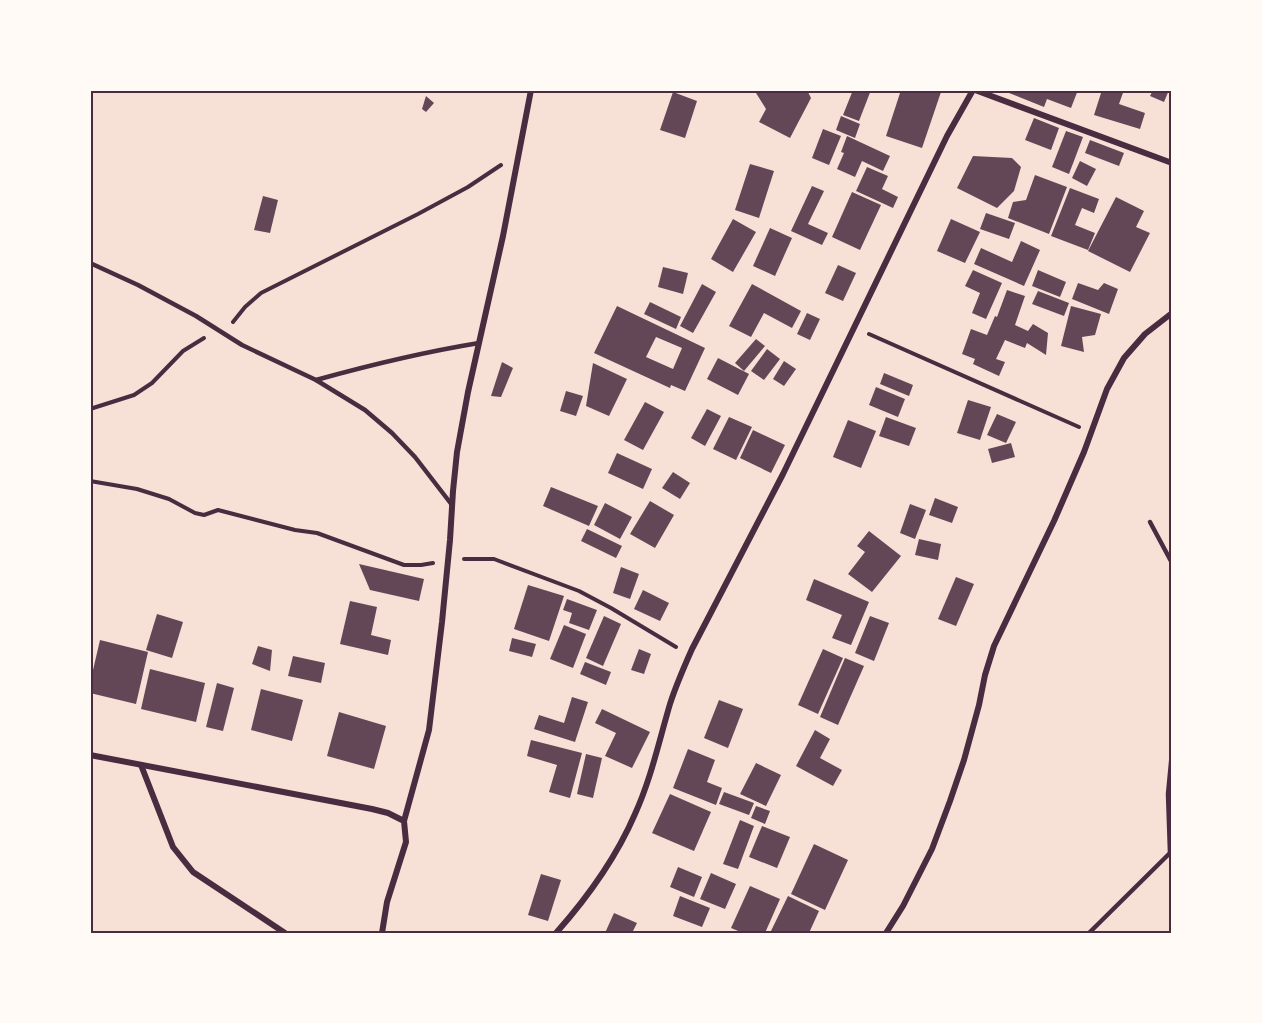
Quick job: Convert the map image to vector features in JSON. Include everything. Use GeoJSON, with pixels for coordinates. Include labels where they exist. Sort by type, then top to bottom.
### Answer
{"type":"FeatureCollection","features":[{"type":"Feature","properties":{"kind":"street"},"geometry":{"type":"LineString","coordinates":[[382,933],[387,902],[406,842],[404,821],[429,730],[458,452],[468,392],[503,236],[531,90]]}},
{"type":"Feature","properties":{"kind":"street"},"geometry":{"type":"LineString","coordinates":[[556,933],[581,905],[622,841],[636,812],[670,702],[689,655],[783,474],[947,136],[974,90],[1172,163]]}},
{"type":"Feature","properties":{"kind":"street"},"geometry":{"type":"LineString","coordinates":[[886,933],[903,906],[932,849],[964,760],[994,646],[1054,521],[1107,388],[1124,358],[1145,334],[1172,313]]}},
{"type":"Feature","properties":{"kind":"street"},"geometry":{"type":"LineString","coordinates":[[90,755],[372,809],[388,813],[404,821]]}},
{"type":"Feature","properties":{"kind":"street"},"geometry":{"type":"LineString","coordinates":[[141,765],[173,847],[193,872],[285,933]]}},
{"type":"Feature","properties":{"kind":"lane"},"geometry":{"type":"LineString","coordinates":[[90,263],[196,316],[242,345],[316,380],[365,410],[415,457],[452,505]]}},
{"type":"Feature","properties":{"kind":"lane"},"geometry":{"type":"LineString","coordinates":[[316,380],[414,355],[479,343]]}},
{"type":"Feature","properties":{"kind":"lane"},"geometry":{"type":"LineString","coordinates":[[1150,522],[1172,563]]}},
{"type":"Feature","properties":{"kind":"lane"},"geometry":{"type":"LineString","coordinates":[[1089,933],[1171,852],[1168,794],[1172,752]]}},
{"type":"Feature","properties":{"kind":"path"},"geometry":{"type":"LineString","coordinates":[[225,334],[245,308],[261,293],[458,193],[519,152]]}},
{"type":"Feature","properties":{"kind":"path"},"geometry":{"type":"LineString","coordinates":[[855,327],[1091,432]]}},
{"type":"Feature","properties":{"kind":"path"},"geometry":{"type":"LineString","coordinates":[[90,409],[134,395],[152,383],[183,351],[218,329]]}},
{"type":"Feature","properties":{"kind":"path"},"geometry":{"type":"LineString","coordinates":[[90,481],[138,489],[169,498],[195,513],[204,515],[218,510],[295,530],[317,533],[404,565],[421,566],[448,559],[494,559],[579,591],[689,655]]}},
{"type":"Feature","properties":{"kind":"building"},"geometry":{"type":"Polygon","coordinates":[[[757,90],[807,90],[811,98],[790,138],[759,122],[766,109],[756,93],[757,90]]]}},
{"type":"Feature","properties":{"kind":"building"},"geometry":{"type":"Polygon","coordinates":[[[853,90],[871,90],[859,121],[843,115],[853,90]]]}},
{"type":"Feature","properties":{"kind":"building"},"geometry":{"type":"Polygon","coordinates":[[[901,90],[941,92],[922,148],[886,136],[901,90]]]}},
{"type":"Feature","properties":{"kind":"building"},"geometry":{"type":"Polygon","coordinates":[[[1010,90],[1078,90],[1071,108],[1047,99],[1044,107],[1009,93],[1010,90]]]}},
{"type":"Feature","properties":{"kind":"building"},"geometry":{"type":"Polygon","coordinates":[[[1102,90],[1124,90],[1119,104],[1145,113],[1140,129],[1094,115],[1102,90]]]}},
{"type":"Feature","properties":{"kind":"building"},"geometry":{"type":"Polygon","coordinates":[[[1153,90],[1169,90],[1164,102],[1150,96],[1153,90]]]}},
{"type":"Feature","properties":{"kind":"building"},"geometry":{"type":"Polygon","coordinates":[[[673,92],[697,101],[685,138],[660,130],[673,92]]]}},
{"type":"Feature","properties":{"kind":"building"},"geometry":{"type":"Polygon","coordinates":[[[426,96],[434,103],[426,112],[422,109],[426,96]]]}},
{"type":"Feature","properties":{"kind":"building"},"geometry":{"type":"Polygon","coordinates":[[[841,116],[860,124],[855,138],[836,130],[841,116]]]}},
{"type":"Feature","properties":{"kind":"building"},"geometry":{"type":"Polygon","coordinates":[[[1034,118],[1059,128],[1051,150],[1025,140],[1034,118]]]}},
{"type":"Feature","properties":{"kind":"building"},"geometry":{"type":"Polygon","coordinates":[[[823,129],[841,136],[829,165],[812,158],[823,129]]]}},
{"type":"Feature","properties":{"kind":"building"},"geometry":{"type":"Polygon","coordinates":[[[1066,131],[1083,137],[1069,174],[1052,167],[1066,131]]]}},
{"type":"Feature","properties":{"kind":"building"},"geometry":{"type":"Polygon","coordinates":[[[847,136],[890,156],[883,171],[862,161],[855,177],[837,169],[844,153],[841,152],[847,136]]]}},
{"type":"Feature","properties":{"kind":"building"},"geometry":{"type":"Polygon","coordinates":[[[1090,140],[1124,153],[1119,166],[1085,153],[1090,140]]]}},
{"type":"Feature","properties":{"kind":"building"},"geometry":{"type":"Polygon","coordinates":[[[973,156],[1012,158],[1021,167],[1014,191],[997,208],[957,188],[973,156]]]}},
{"type":"Feature","properties":{"kind":"building"},"geometry":{"type":"Polygon","coordinates":[[[1080,161],[1096,169],[1087,186],[1072,178],[1080,161]]]}},
{"type":"Feature","properties":{"kind":"building"},"geometry":{"type":"Polygon","coordinates":[[[750,164],[774,171],[759,218],[735,210],[750,164]]]}},
{"type":"Feature","properties":{"kind":"building"},"geometry":{"type":"Polygon","coordinates":[[[867,167],[888,176],[882,189],[898,197],[893,208],[856,191],[867,167]]]}},
{"type":"Feature","properties":{"kind":"building"},"geometry":{"type":"Polygon","coordinates":[[[1035,175],[1067,187],[1049,234],[1008,218],[1013,202],[1026,200],[1035,175]]]}},
{"type":"Feature","properties":{"kind":"building"},"geometry":{"type":"Polygon","coordinates":[[[812,186],[824,191],[808,224],[828,233],[822,245],[791,231],[812,186]]]}},
{"type":"Feature","properties":{"kind":"building"},"geometry":{"type":"Polygon","coordinates":[[[1070,188],[1099,199],[1094,213],[1082,208],[1075,225],[1095,233],[1088,250],[1051,236],[1070,188]]]}},
{"type":"Feature","properties":{"kind":"building"},"geometry":{"type":"Polygon","coordinates":[[[852,192],[881,205],[860,250],[832,237],[852,192]]]}},
{"type":"Feature","properties":{"kind":"building"},"geometry":{"type":"Polygon","coordinates":[[[263,196],[278,200],[270,233],[254,230],[263,196]]]}},
{"type":"Feature","properties":{"kind":"building"},"geometry":{"type":"Polygon","coordinates":[[[1116,197],[1144,211],[1136,227],[1150,233],[1130,272],[1088,251],[1116,197]]]}},
{"type":"Feature","properties":{"kind":"building"},"geometry":{"type":"Polygon","coordinates":[[[986,213],[1015,223],[1009,239],[980,229],[986,213]]]}},
{"type":"Feature","properties":{"kind":"building"},"geometry":{"type":"Polygon","coordinates":[[[733,219],[756,232],[733,272],[711,259],[733,219]]]}},
{"type":"Feature","properties":{"kind":"building"},"geometry":{"type":"Polygon","coordinates":[[[951,219],[980,232],[965,263],[937,251],[951,219]]]}},
{"type":"Feature","properties":{"kind":"building"},"geometry":{"type":"Polygon","coordinates":[[[770,228],[792,238],[775,276],[753,266],[770,228]]]}},
{"type":"Feature","properties":{"kind":"building"},"geometry":{"type":"Polygon","coordinates":[[[1021,241],[1040,250],[1024,286],[974,264],[981,248],[1012,262],[1021,241]]]}},
{"type":"Feature","properties":{"kind":"building"},"geometry":{"type":"Polygon","coordinates":[[[838,265],[856,273],[843,301],[825,293],[838,265]]]}},
{"type":"Feature","properties":{"kind":"building"},"geometry":{"type":"Polygon","coordinates":[[[663,267],[688,273],[683,294],[658,287],[663,267]]]}},
{"type":"Feature","properties":{"kind":"building"},"geometry":{"type":"Polygon","coordinates":[[[973,270],[1002,283],[986,319],[972,313],[980,293],[965,286],[973,270]]]}},
{"type":"Feature","properties":{"kind":"building"},"geometry":{"type":"Polygon","coordinates":[[[1038,270],[1066,282],[1060,297],[1032,286],[1038,270]]]}},
{"type":"Feature","properties":{"kind":"building"},"geometry":{"type":"Polygon","coordinates":[[[1078,283],[1098,290],[1104,283],[1118,289],[1109,314],[1072,299],[1078,283]]]}},
{"type":"Feature","properties":{"kind":"building"},"geometry":{"type":"Polygon","coordinates":[[[702,284],[716,292],[693,333],[680,326],[702,284]]]}},
{"type":"Feature","properties":{"kind":"building"},"geometry":{"type":"Polygon","coordinates":[[[752,284],[801,311],[792,328],[764,313],[751,337],[729,326],[752,284]]]}},
{"type":"Feature","properties":{"kind":"building"},"geometry":{"type":"Polygon","coordinates":[[[1007,290],[1025,296],[1015,325],[1028,331],[1033,324],[1048,333],[1046,355],[1027,343],[1025,348],[1005,340],[996,359],[1005,362],[999,376],[973,364],[975,359],[962,354],[971,329],[987,335],[995,316],[997,317],[1007,290]]]}},
{"type":"Feature","properties":{"kind":"building"},"geometry":{"type":"Polygon","coordinates":[[[1038,291],[1069,303],[1064,316],[1032,304],[1038,291]]]}},
{"type":"Feature","properties":{"kind":"building"},"geometry":{"type":"Polygon","coordinates":[[[650,302],[681,317],[676,329],[644,314],[650,302]]]}},
{"type":"Feature","properties":{"kind":"building"},"geometry":{"type":"Polygon","coordinates":[[[617,306],[705,348],[685,391],[671,385],[670,388],[594,353],[617,306]],[[656,337],[646,357],[673,369],[682,348],[656,337]]]}},
{"type":"Feature","properties":{"kind":"building"},"geometry":{"type":"Polygon","coordinates":[[[1071,306],[1101,314],[1095,335],[1082,337],[1084,352],[1061,346],[1071,306]]]}},
{"type":"Feature","properties":{"kind":"building"},"geometry":{"type":"Polygon","coordinates":[[[807,313],[820,319],[810,340],[797,334],[807,313]]]}},
{"type":"Feature","properties":{"kind":"building"},"geometry":{"type":"Polygon","coordinates":[[[756,339],[765,346],[744,371],[735,363],[756,339]]]}},
{"type":"Feature","properties":{"kind":"building"},"geometry":{"type":"Polygon","coordinates":[[[767,349],[780,359],[764,380],[751,371],[767,349]]]}},
{"type":"Feature","properties":{"kind":"building"},"geometry":{"type":"Polygon","coordinates":[[[718,358],[749,374],[738,395],[707,379],[718,358]]]}},
{"type":"Feature","properties":{"kind":"building"},"geometry":{"type":"Polygon","coordinates":[[[784,361],[796,369],[784,386],[773,379],[784,361]]]}},
{"type":"Feature","properties":{"kind":"building"},"geometry":{"type":"Polygon","coordinates":[[[502,362],[513,368],[501,397],[491,396],[502,362]]]}},
{"type":"Feature","properties":{"kind":"building"},"geometry":{"type":"Polygon","coordinates":[[[593,363],[627,379],[609,416],[586,406],[593,363]]]}},
{"type":"Feature","properties":{"kind":"building"},"geometry":{"type":"Polygon","coordinates":[[[884,373],[913,385],[909,396],[880,384],[884,373]]]}},
{"type":"Feature","properties":{"kind":"building"},"geometry":{"type":"Polygon","coordinates":[[[876,387],[905,399],[898,417],[869,405],[876,387]]]}},
{"type":"Feature","properties":{"kind":"building"},"geometry":{"type":"Polygon","coordinates":[[[566,391],[583,396],[576,416],[560,411],[566,391]]]}},
{"type":"Feature","properties":{"kind":"building"},"geometry":{"type":"Polygon","coordinates":[[[968,400],[991,407],[980,440],[957,433],[968,400]]]}},
{"type":"Feature","properties":{"kind":"building"},"geometry":{"type":"Polygon","coordinates":[[[645,402],[664,412],[643,450],[624,440],[645,402]]]}},
{"type":"Feature","properties":{"kind":"building"},"geometry":{"type":"Polygon","coordinates":[[[707,409],[721,416],[705,446],[691,438],[707,409]]]}},
{"type":"Feature","properties":{"kind":"building"},"geometry":{"type":"Polygon","coordinates":[[[997,414],[1016,422],[1006,443],[987,435],[997,414]]]}},
{"type":"Feature","properties":{"kind":"building"},"geometry":{"type":"Polygon","coordinates":[[[729,417],[752,427],[736,460],[713,449],[729,417]]]}},
{"type":"Feature","properties":{"kind":"building"},"geometry":{"type":"Polygon","coordinates":[[[886,417],[916,428],[909,446],[879,436],[886,417]]]}},
{"type":"Feature","properties":{"kind":"building"},"geometry":{"type":"Polygon","coordinates":[[[848,420],[876,431],[861,468],[833,457],[848,420]]]}},
{"type":"Feature","properties":{"kind":"building"},"geometry":{"type":"Polygon","coordinates":[[[753,430],[785,445],[771,473],[740,458],[753,430]]]}},
{"type":"Feature","properties":{"kind":"building"},"geometry":{"type":"Polygon","coordinates":[[[1011,443],[1015,457],[992,463],[988,449],[1011,443]]]}},
{"type":"Feature","properties":{"kind":"building"},"geometry":{"type":"Polygon","coordinates":[[[617,453],[652,469],[643,489],[608,473],[617,453]]]}},
{"type":"Feature","properties":{"kind":"building"},"geometry":{"type":"Polygon","coordinates":[[[673,472],[690,483],[680,499],[662,488],[673,472]]]}},
{"type":"Feature","properties":{"kind":"building"},"geometry":{"type":"Polygon","coordinates":[[[551,487],[598,506],[589,526],[543,506],[551,487]]]}},
{"type":"Feature","properties":{"kind":"building"},"geometry":{"type":"Polygon","coordinates":[[[935,498],[958,507],[952,523],[929,515],[935,498]]]}},
{"type":"Feature","properties":{"kind":"building"},"geometry":{"type":"Polygon","coordinates":[[[650,501],[674,515],[655,548],[630,534],[650,501]]]}},
{"type":"Feature","properties":{"kind":"building"},"geometry":{"type":"Polygon","coordinates":[[[605,503],[632,517],[620,539],[594,525],[605,503]]]}},
{"type":"Feature","properties":{"kind":"building"},"geometry":{"type":"Polygon","coordinates":[[[910,504],[926,510],[915,539],[900,533],[910,504]]]}},
{"type":"Feature","properties":{"kind":"building"},"geometry":{"type":"Polygon","coordinates":[[[587,529],[622,546],[616,558],[581,541],[587,529]]]}},
{"type":"Feature","properties":{"kind":"building"},"geometry":{"type":"Polygon","coordinates":[[[869,531],[901,556],[872,592],[848,574],[865,552],[857,546],[869,531]]]}},
{"type":"Feature","properties":{"kind":"building"},"geometry":{"type":"Polygon","coordinates":[[[919,539],[941,544],[938,560],[915,555],[919,539]]]}},
{"type":"Feature","properties":{"kind":"building"},"geometry":{"type":"Polygon","coordinates":[[[359,564],[424,579],[419,601],[370,590],[359,564]]]}},
{"type":"Feature","properties":{"kind":"building"},"geometry":{"type":"Polygon","coordinates":[[[621,567],[639,574],[630,599],[613,593],[621,567]]]}},
{"type":"Feature","properties":{"kind":"building"},"geometry":{"type":"Polygon","coordinates":[[[956,577],[974,584],[956,626],[938,619],[956,577]]]}},
{"type":"Feature","properties":{"kind":"building"},"geometry":{"type":"Polygon","coordinates":[[[814,579],[869,602],[851,645],[832,638],[842,615],[806,600],[814,579]]]}},
{"type":"Feature","properties":{"kind":"building"},"geometry":{"type":"Polygon","coordinates":[[[528,585],[564,596],[549,641],[514,629],[528,585]]]}},
{"type":"Feature","properties":{"kind":"building"},"geometry":{"type":"Polygon","coordinates":[[[643,590],[669,603],[660,621],[634,609],[643,590]]]}},
{"type":"Feature","properties":{"kind":"building"},"geometry":{"type":"Polygon","coordinates":[[[567,599],[597,610],[589,630],[569,623],[572,613],[563,610],[567,599]]]}},
{"type":"Feature","properties":{"kind":"building"},"geometry":{"type":"Polygon","coordinates":[[[350,601],[377,607],[371,635],[391,640],[388,655],[340,644],[350,601]]]}},
{"type":"Feature","properties":{"kind":"building"},"geometry":{"type":"Polygon","coordinates":[[[157,614],[183,622],[172,658],[146,650],[157,614]]]}},
{"type":"Feature","properties":{"kind":"building"},"geometry":{"type":"Polygon","coordinates":[[[604,616],[621,624],[603,666],[586,658],[604,616]]]}},
{"type":"Feature","properties":{"kind":"building"},"geometry":{"type":"Polygon","coordinates":[[[870,616],[889,623],[874,661],[855,653],[870,616]]]}},
{"type":"Feature","properties":{"kind":"building"},"geometry":{"type":"Polygon","coordinates":[[[564,625],[586,634],[573,668],[550,659],[564,625]]]}},
{"type":"Feature","properties":{"kind":"building"},"geometry":{"type":"Polygon","coordinates":[[[512,638],[536,644],[532,657],[509,651],[512,638]]]}},
{"type":"Feature","properties":{"kind":"building"},"geometry":{"type":"Polygon","coordinates":[[[100,640],[148,652],[136,704],[90,693],[90,683],[100,640]]]}},
{"type":"Feature","properties":{"kind":"building"},"geometry":{"type":"Polygon","coordinates":[[[258,646],[272,650],[270,671],[252,664],[258,646]]]}},
{"type":"Feature","properties":{"kind":"building"},"geometry":{"type":"Polygon","coordinates":[[[639,649],[651,654],[644,674],[631,670],[639,649]]]}},
{"type":"Feature","properties":{"kind":"building"},"geometry":{"type":"Polygon","coordinates":[[[823,649],[843,658],[818,714],[798,705],[823,649]]]}},
{"type":"Feature","properties":{"kind":"building"},"geometry":{"type":"Polygon","coordinates":[[[293,656],[325,663],[321,683],[288,676],[293,656]]]}},
{"type":"Feature","properties":{"kind":"building"},"geometry":{"type":"Polygon","coordinates":[[[845,658],[864,666],[838,725],[820,717],[845,658]]]}},
{"type":"Feature","properties":{"kind":"building"},"geometry":{"type":"Polygon","coordinates":[[[585,662],[611,672],[606,685],[580,674],[585,662]]]}},
{"type":"Feature","properties":{"kind":"building"},"geometry":{"type":"Polygon","coordinates":[[[150,669],[205,683],[196,722],[141,709],[150,669]]]}},
{"type":"Feature","properties":{"kind":"building"},"geometry":{"type":"Polygon","coordinates":[[[217,683],[234,688],[223,731],[206,727],[217,683]]]}},
{"type":"Feature","properties":{"kind":"building"},"geometry":{"type":"Polygon","coordinates":[[[261,689],[303,700],[292,741],[251,730],[261,689]]]}},
{"type":"Feature","properties":{"kind":"building"},"geometry":{"type":"Polygon","coordinates":[[[572,697],[588,702],[575,742],[534,729],[539,715],[564,723],[572,697]]]}},
{"type":"Feature","properties":{"kind":"building"},"geometry":{"type":"Polygon","coordinates":[[[719,700],[743,709],[728,748],[704,738],[719,700]]]}},
{"type":"Feature","properties":{"kind":"building"},"geometry":{"type":"Polygon","coordinates":[[[602,709],[650,732],[632,768],[605,756],[616,733],[595,723],[602,709]]]}},
{"type":"Feature","properties":{"kind":"building"},"geometry":{"type":"Polygon","coordinates":[[[339,712],[386,726],[374,769],[327,756],[339,712]]]}},
{"type":"Feature","properties":{"kind":"building"},"geometry":{"type":"Polygon","coordinates":[[[815,730],[830,739],[820,758],[842,770],[833,786],[796,766],[815,730]]]}},
{"type":"Feature","properties":{"kind":"building"},"geometry":{"type":"Polygon","coordinates":[[[531,740],[582,753],[570,798],[549,792],[557,765],[527,756],[531,740]]]}},
{"type":"Feature","properties":{"kind":"building"},"geometry":{"type":"Polygon","coordinates":[[[688,749],[715,760],[707,782],[722,788],[716,805],[673,788],[688,749]]]}},
{"type":"Feature","properties":{"kind":"building"},"geometry":{"type":"Polygon","coordinates":[[[586,754],[602,758],[593,798],[577,794],[586,754]]]}},
{"type":"Feature","properties":{"kind":"building"},"geometry":{"type":"Polygon","coordinates":[[[756,763],[781,775],[766,806],[740,794],[756,763]]]}},
{"type":"Feature","properties":{"kind":"building"},"geometry":{"type":"Polygon","coordinates":[[[724,792],[754,803],[749,815],[719,804],[724,792]]]}},
{"type":"Feature","properties":{"kind":"building"},"geometry":{"type":"Polygon","coordinates":[[[670,794],[711,812],[694,851],[652,833],[670,794]]]}},
{"type":"Feature","properties":{"kind":"building"},"geometry":{"type":"Polygon","coordinates":[[[756,806],[770,811],[765,824],[751,818],[756,806]]]}},
{"type":"Feature","properties":{"kind":"building"},"geometry":{"type":"Polygon","coordinates":[[[740,820],[754,826],[738,869],[723,864],[740,820]]]}},
{"type":"Feature","properties":{"kind":"building"},"geometry":{"type":"Polygon","coordinates":[[[762,826],[790,837],[777,868],[749,857],[762,826]]]}},
{"type":"Feature","properties":{"kind":"building"},"geometry":{"type":"Polygon","coordinates":[[[814,844],[848,860],[825,910],[791,894],[814,844]]]}},
{"type":"Feature","properties":{"kind":"building"},"geometry":{"type":"Polygon","coordinates":[[[678,867],[702,877],[694,897],[670,887],[678,867]]]}},
{"type":"Feature","properties":{"kind":"building"},"geometry":{"type":"Polygon","coordinates":[[[711,873],[736,884],[725,909],[700,899],[711,873]]]}},
{"type":"Feature","properties":{"kind":"building"},"geometry":{"type":"Polygon","coordinates":[[[541,874],[561,880],[548,921],[528,915],[541,874]]]}},
{"type":"Feature","properties":{"kind":"building"},"geometry":{"type":"Polygon","coordinates":[[[750,886],[780,899],[765,933],[743,933],[731,928],[750,886]]]}},
{"type":"Feature","properties":{"kind":"building"},"geometry":{"type":"Polygon","coordinates":[[[680,896],[710,908],[702,927],[673,916],[680,896]]]}},
{"type":"Feature","properties":{"kind":"building"},"geometry":{"type":"Polygon","coordinates":[[[788,896],[819,911],[809,933],[770,933],[788,896]]]}},
{"type":"Feature","properties":{"kind":"building"},"geometry":{"type":"Polygon","coordinates":[[[614,913],[637,923],[632,933],[605,933],[614,913]]]}}]}
